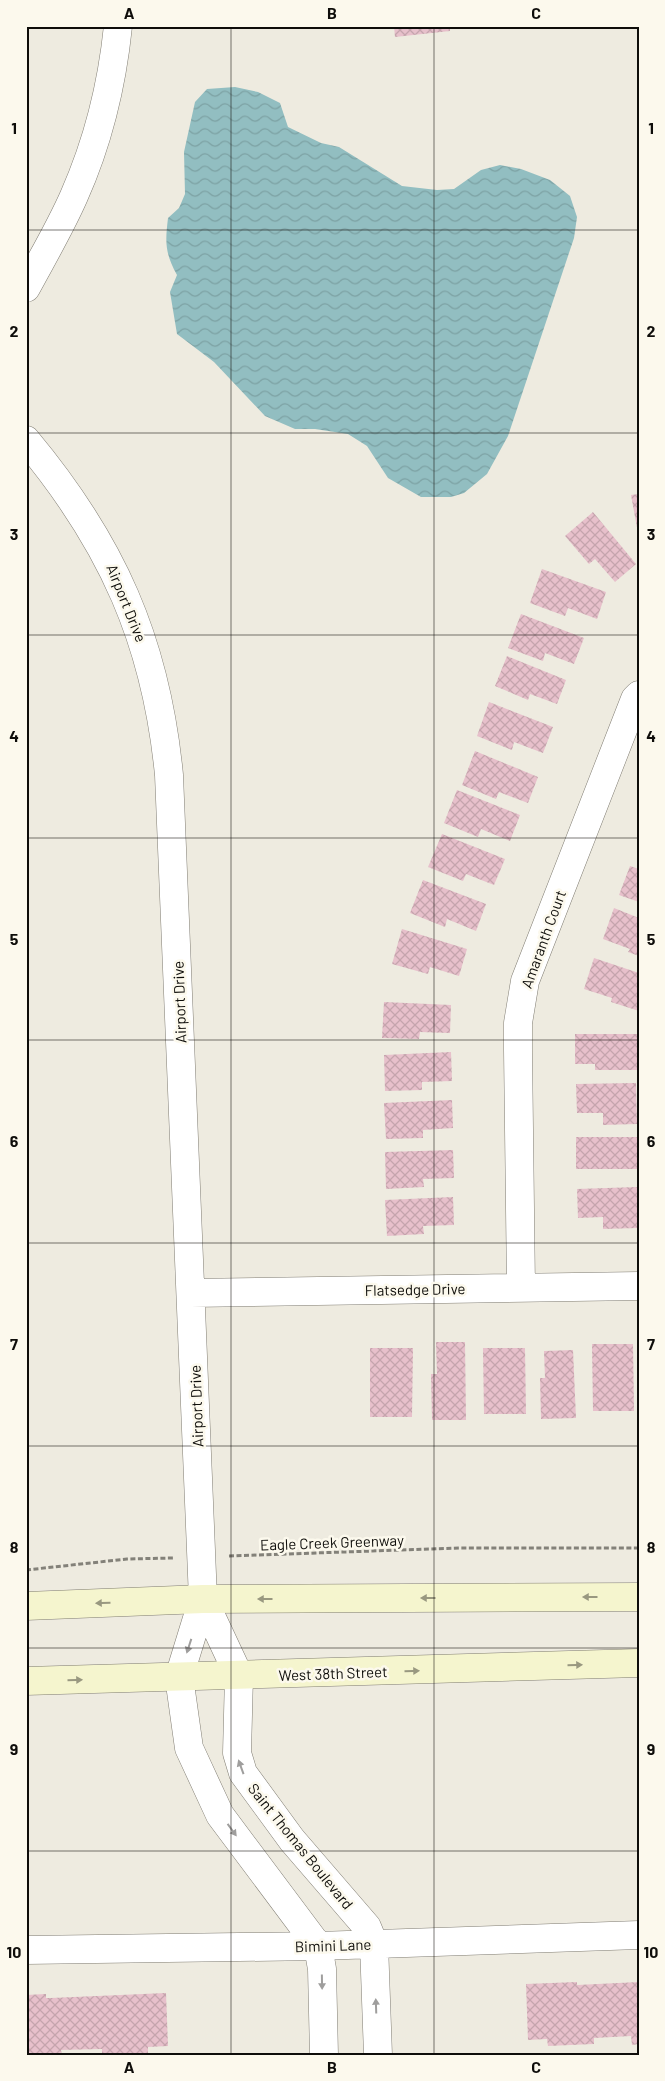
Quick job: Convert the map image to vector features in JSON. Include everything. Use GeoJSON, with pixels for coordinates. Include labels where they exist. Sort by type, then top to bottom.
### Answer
{"type":"FeatureCollection","features":[{"type":"Feature","properties":{"kind":"main road"},"geometry":{"type":"LineString","coordinates":[[26,1606],[204,1600],[639,1597]]}},
{"type":"Feature","properties":{"kind":"main road","name":"West 38th Street"},"geometry":{"type":"LineString","coordinates":[[26,1681],[639,1663]]}},
{"type":"Feature","properties":{"kind":"street"},"geometry":{"type":"LineString","coordinates":[[26,288],[74,196],[89,159],[108,92],[118,26]]}},
{"type":"Feature","properties":{"kind":"street","name":"Airport Drive"},"geometry":{"type":"LineString","coordinates":[[26,440],[77,504],[118,578],[146,650],[163,726],[169,775],[204,1600]]}},
{"type":"Feature","properties":{"kind":"street","name":"Amaranth Court"},"geometry":{"type":"LineString","coordinates":[[521,1288],[518,1023],[525,981],[635,699],[639,695]]}},
{"type":"Feature","properties":{"kind":"street","name":"Flatsedge Drive"},"geometry":{"type":"LineString","coordinates":[[191,1292],[639,1286]]}},
{"type":"Feature","properties":{"kind":"street"},"geometry":{"type":"LineString","coordinates":[[204,1600],[179,1677],[189,1748],[220,1815],[318,1946],[322,1969],[324,2055]]}},
{"type":"Feature","properties":{"kind":"street","name":"Saint Thomas Boulevard"},"geometry":{"type":"LineString","coordinates":[[204,1600],[239,1676],[238,1753],[243,1773],[292,1840],[367,1927],[374,1944],[378,2055]]}},
{"type":"Feature","properties":{"kind":"street","name":"Bimini Lane"},"geometry":{"type":"LineString","coordinates":[[26,1950],[318,1946],[639,1935]]}},
{"type":"Feature","properties":{"kind":"path","name":"Eagle Creek Greenway"},"geometry":{"type":"LineString","coordinates":[[26,1570],[127,1559],[459,1548],[639,1548]]}},
{"type":"Feature","properties":{"kind":"water"},"geometry":{"type":"Polygon","coordinates":[[[235,87],[258,92],[280,103],[288,127],[321,143],[339,147],[402,186],[437,190],[454,189],[481,170],[500,165],[521,169],[550,180],[570,196],[577,217],[574,238],[508,436],[487,474],[464,493],[451,497],[421,497],[388,478],[367,446],[348,434],[315,429],[295,429],[265,416],[214,362],[177,334],[170,292],[177,275],[168,254],[166,241],[167,227],[168,218],[179,208],[185,194],[184,152],[195,102],[207,89],[235,87]]]}},
{"type":"Feature","properties":{"kind":"building"},"geometry":{"type":"Polygon","coordinates":[[[394,26],[450,26],[450,31],[395,37],[394,26]]]}},
{"type":"Feature","properties":{"kind":"building"},"geometry":{"type":"Polygon","coordinates":[[[639,494],[639,533],[638,533],[631,495],[639,494]]]}},
{"type":"Feature","properties":{"kind":"building"},"geometry":{"type":"Polygon","coordinates":[[[593,512],[636,564],[615,582],[595,559],[589,564],[565,536],[593,512]]]}},
{"type":"Feature","properties":{"kind":"building"},"geometry":{"type":"Polygon","coordinates":[[[542,569],[606,592],[597,619],[568,608],[565,616],[530,603],[542,569]]]}},
{"type":"Feature","properties":{"kind":"building"},"geometry":{"type":"Polygon","coordinates":[[[521,614],[584,638],[574,664],[545,653],[543,661],[508,648],[521,614]]]}},
{"type":"Feature","properties":{"kind":"building"},"geometry":{"type":"Polygon","coordinates":[[[507,656],[566,680],[557,704],[530,694],[528,700],[495,686],[507,656]]]}},
{"type":"Feature","properties":{"kind":"building"},"geometry":{"type":"Polygon","coordinates":[[[489,702],[553,727],[543,753],[514,742],[512,750],[477,736],[489,702]]]}},
{"type":"Feature","properties":{"kind":"building"},"geometry":{"type":"Polygon","coordinates":[[[475,751],[538,777],[528,803],[499,792],[496,799],[462,785],[475,751]]]}},
{"type":"Feature","properties":{"kind":"building"},"geometry":{"type":"Polygon","coordinates":[[[457,790],[520,815],[510,841],[481,829],[478,837],[444,823],[457,790]]]}},
{"type":"Feature","properties":{"kind":"building"},"geometry":{"type":"Polygon","coordinates":[[[442,834],[505,859],[494,885],[466,874],[463,881],[428,867],[442,834]]]}},
{"type":"Feature","properties":{"kind":"building"},"geometry":{"type":"Polygon","coordinates":[[[630,866],[639,869],[639,902],[619,895],[630,866]]]}},
{"type":"Feature","properties":{"kind":"building"},"geometry":{"type":"Polygon","coordinates":[[[423,880],[486,904],[476,931],[447,919],[445,927],[410,913],[423,880]]]}},
{"type":"Feature","properties":{"kind":"building"},"geometry":{"type":"Polygon","coordinates":[[[614,908],[639,918],[639,956],[628,952],[630,949],[603,939],[614,908]]]}},
{"type":"Feature","properties":{"kind":"building"},"geometry":{"type":"Polygon","coordinates":[[[402,929],[467,949],[459,976],[430,967],[428,974],[392,964],[402,929]]]}},
{"type":"Feature","properties":{"kind":"building"},"geometry":{"type":"Polygon","coordinates":[[[594,958],[639,973],[639,1011],[611,1002],[612,998],[584,989],[594,958]]]}},
{"type":"Feature","properties":{"kind":"building"},"geometry":{"type":"Polygon","coordinates":[[[384,1002],[451,1005],[450,1033],[420,1032],[419,1039],[382,1038],[384,1002]]]}},
{"type":"Feature","properties":{"kind":"building"},"geometry":{"type":"Polygon","coordinates":[[[575,1034],[639,1034],[639,1070],[595,1070],[595,1064],[575,1064],[575,1034]]]}},
{"type":"Feature","properties":{"kind":"building"},"geometry":{"type":"Polygon","coordinates":[[[451,1052],[452,1081],[422,1082],[422,1090],[385,1091],[384,1055],[451,1052]]]}},
{"type":"Feature","properties":{"kind":"building"},"geometry":{"type":"Polygon","coordinates":[[[636,1083],[637,1124],[603,1125],[603,1113],[577,1113],[576,1084],[636,1083]]]}},
{"type":"Feature","properties":{"kind":"building"},"geometry":{"type":"Polygon","coordinates":[[[452,1100],[453,1128],[423,1130],[423,1138],[386,1139],[384,1103],[452,1100]]]}},
{"type":"Feature","properties":{"kind":"building"},"geometry":{"type":"Polygon","coordinates":[[[576,1137],[639,1137],[639,1169],[576,1169],[576,1137]]]}},
{"type":"Feature","properties":{"kind":"building"},"geometry":{"type":"Polygon","coordinates":[[[453,1150],[454,1178],[423,1179],[424,1187],[386,1189],[385,1152],[453,1150]]]}},
{"type":"Feature","properties":{"kind":"building"},"geometry":{"type":"Polygon","coordinates":[[[637,1187],[638,1228],[603,1229],[603,1217],[578,1218],[577,1189],[637,1187]]]}},
{"type":"Feature","properties":{"kind":"building"},"geometry":{"type":"Polygon","coordinates":[[[453,1197],[454,1225],[423,1226],[424,1234],[387,1236],[385,1200],[453,1197]]]}},
{"type":"Feature","properties":{"kind":"building"},"geometry":{"type":"Polygon","coordinates":[[[436,1342],[465,1342],[466,1420],[432,1420],[431,1374],[437,1374],[436,1342]]]}},
{"type":"Feature","properties":{"kind":"building"},"geometry":{"type":"Polygon","coordinates":[[[592,1344],[633,1344],[634,1411],[593,1411],[592,1344]]]}},
{"type":"Feature","properties":{"kind":"building"},"geometry":{"type":"Polygon","coordinates":[[[370,1348],[413,1348],[412,1417],[370,1417],[370,1348]]]}},
{"type":"Feature","properties":{"kind":"building"},"geometry":{"type":"Polygon","coordinates":[[[483,1348],[525,1348],[526,1414],[484,1414],[483,1348]]]}},
{"type":"Feature","properties":{"kind":"building"},"geometry":{"type":"Polygon","coordinates":[[[573,1350],[576,1418],[541,1419],[540,1378],[545,1378],[544,1351],[573,1350]]]}},
{"type":"Feature","properties":{"kind":"building"},"geometry":{"type":"Polygon","coordinates":[[[577,1982],[577,1985],[639,1982],[639,2044],[632,2045],[631,2036],[594,2038],[594,2044],[548,2046],[547,2039],[528,2040],[526,1984],[577,1982]]]}},
{"type":"Feature","properties":{"kind":"building"},"geometry":{"type":"Polygon","coordinates":[[[166,1993],[168,2046],[148,2047],[148,2055],[102,2055],[102,2049],[61,2050],[62,2055],[26,2055],[26,1995],[46,1994],[46,1998],[51,1998],[166,1993]]]}}]}
